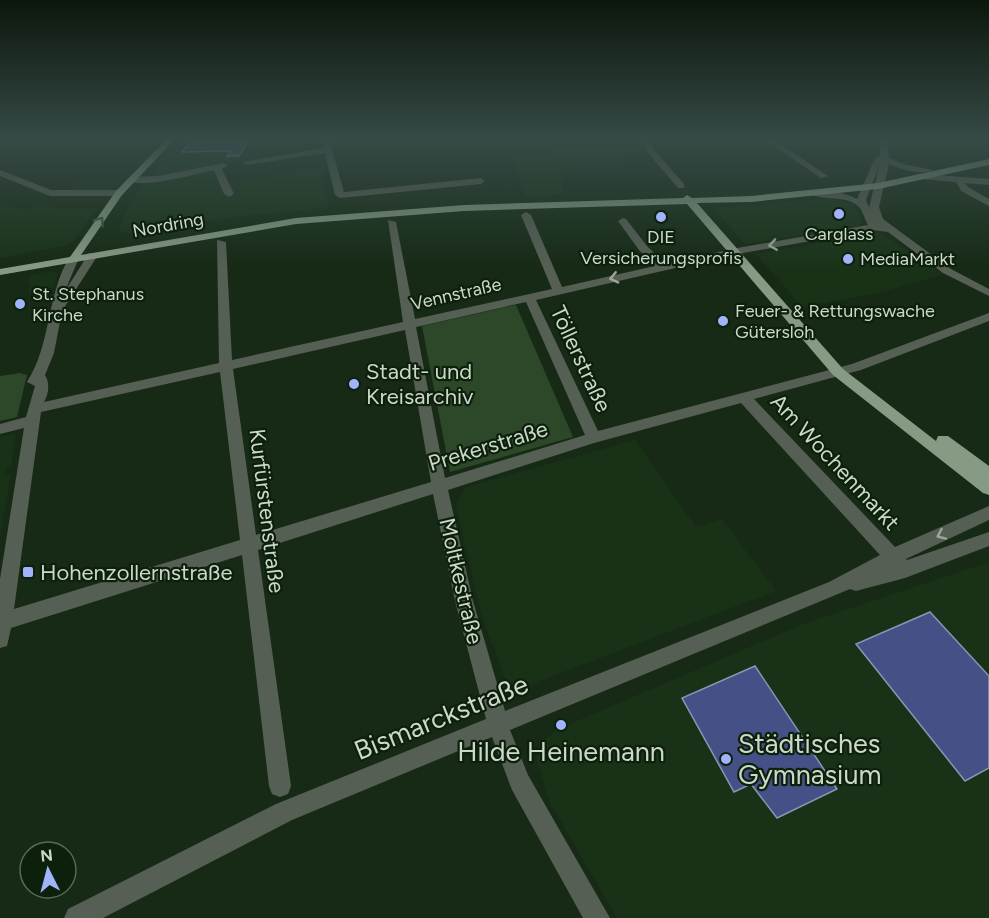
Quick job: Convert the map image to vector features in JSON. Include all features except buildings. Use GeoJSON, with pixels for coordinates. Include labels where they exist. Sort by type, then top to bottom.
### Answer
{"type":"FeatureCollection","features":[{"type":"Feature","properties":{"kind":"main road"},"geometry":{"type":"LineString","coordinates":[[77,253],[128,183]]}},
{"type":"Feature","properties":{"kind":"main road","name":"Nordring"},"geometry":{"type":"LineString","coordinates":[[0,264],[96,250],[237,224],[364,210],[464,204],[691,199],[814,193],[874,183]]}},
{"type":"Feature","properties":{"kind":"main road","name":"Nordring"},"geometry":{"type":"LineString","coordinates":[[691,199],[867,184]]}},
{"type":"Feature","properties":{"kind":"main road"},"geometry":{"type":"LineString","coordinates":[[691,199],[861,392],[989,489]]}},
{"type":"Feature","properties":{"kind":"main road","name":"Nordring"},"geometry":{"type":"LineString","coordinates":[[0,272],[77,253]]}},
{"type":"Feature","properties":{"kind":"main road"},"geometry":{"type":"LineString","coordinates":[[843,370],[989,474]]}},
{"type":"Feature","properties":{"kind":"street"},"geometry":{"type":"LineString","coordinates":[[22,183],[42,192],[119,193]]}},
{"type":"Feature","properties":{"kind":"street"},"geometry":{"type":"LineString","coordinates":[[226,183],[230,195]]}},
{"type":"Feature","properties":{"kind":"street"},"geometry":{"type":"LineString","coordinates":[[337,183],[340,195],[462,183]]}},
{"type":"Feature","properties":{"kind":"street"},"geometry":{"type":"LineString","coordinates":[[678,183],[681,186]]}},
{"type":"Feature","properties":{"kind":"street"},"geometry":{"type":"LineString","coordinates":[[879,183],[875,211],[879,220],[888,229],[947,271],[989,292]]}},
{"type":"Feature","properties":{"kind":"street"},"geometry":{"type":"LineString","coordinates":[[961,183],[964,189],[989,203]]}},
{"type":"Feature","properties":{"kind":"street"},"geometry":{"type":"LineString","coordinates":[[867,184],[861,201],[872,227]]}},
{"type":"Feature","properties":{"kind":"street"},"geometry":{"type":"LineString","coordinates":[[814,193],[844,196],[864,206]]}},
{"type":"Feature","properties":{"kind":"street","name":"Töllerstraße"},"geometry":{"type":"LineString","coordinates":[[526,215],[558,290]]}},
{"type":"Feature","properties":{"kind":"street"},"geometry":{"type":"LineString","coordinates":[[623,221],[643,248],[662,267]]}},
{"type":"Feature","properties":{"kind":"street","name":"Moltkestraße"},"geometry":{"type":"LineString","coordinates":[[391,222],[439,486],[464,601],[498,725],[520,782],[597,918]]}},
{"type":"Feature","properties":{"kind":"street","name":"Vennstraße"},"geometry":{"type":"LineString","coordinates":[[0,429],[34,411],[558,290],[737,251],[872,227],[888,229]]}},
{"type":"Feature","properties":{"kind":"street","name":"Kurfürstenstraße"},"geometry":{"type":"LineString","coordinates":[[221,242],[226,366],[280,786]]}},
{"type":"Feature","properties":{"kind":"street"},"geometry":{"type":"LineString","coordinates":[[57,313],[96,250]]}},
{"type":"Feature","properties":{"kind":"street"},"geometry":{"type":"LineString","coordinates":[[1,627],[34,411],[40,397],[42,381],[39,376],[57,313],[58,295],[77,253]]}},
{"type":"Feature","properties":{"kind":"street","name":"Töllerstraße"},"geometry":{"type":"LineString","coordinates":[[529,297],[594,438]]}},
{"type":"Feature","properties":{"kind":"street","name":"Prekerstraße"},"geometry":{"type":"LineString","coordinates":[[1,627],[249,544],[594,438],[843,370],[989,317]]}},
{"type":"Feature","properties":{"kind":"street","name":"Am Wochenmarkt"},"geometry":{"type":"LineString","coordinates":[[748,396],[899,563]]}},
{"type":"Feature","properties":{"kind":"street","name":"Bismarckstraße"},"geometry":{"type":"LineString","coordinates":[[899,563],[989,513]]}},
{"type":"Feature","properties":{"kind":"street","name":"Bismarckstraße"},"geometry":{"type":"LineString","coordinates":[[76,918],[284,812],[899,563],[989,539]]}},
{"type":"Feature","properties":{"kind":"shaded area"},"geometry":{"type":"Polygon","coordinates":[[[77,183],[121,183],[116,188],[108,191],[70,190],[77,183]]]}},
{"type":"Feature","properties":{"kind":"shaded area"},"geometry":{"type":"Polygon","coordinates":[[[323,183],[330,207],[242,216],[128,233],[120,232],[119,228],[129,205],[143,184],[323,183]]]}},
{"type":"Feature","properties":{"kind":"shaded area"},"geometry":{"type":"Polygon","coordinates":[[[520,183],[564,183],[561,184],[564,194],[525,196],[520,183]]]}},
{"type":"Feature","properties":{"kind":"shaded area"},"geometry":{"type":"Polygon","coordinates":[[[832,198],[853,204],[863,222],[858,226],[745,244],[715,210],[721,207],[832,198]]]}},
{"type":"Feature","properties":{"kind":"shaded area"},"geometry":{"type":"Polygon","coordinates":[[[0,205],[28,210],[33,205],[63,209],[96,209],[73,242],[0,258],[0,205]]]}},
{"type":"Feature","properties":{"kind":"shaded area"},"geometry":{"type":"Polygon","coordinates":[[[879,232],[944,274],[883,292],[802,307],[756,254],[879,232]]]}},
{"type":"Feature","properties":{"kind":"shaded area"},"geometry":{"type":"Polygon","coordinates":[[[51,271],[58,274],[53,288],[28,292],[31,283],[27,283],[30,275],[51,271]]]}},
{"type":"Feature","properties":{"kind":"shaded area"},"geometry":{"type":"Polygon","coordinates":[[[516,305],[573,437],[450,472],[422,326],[516,305]]]}},
{"type":"Feature","properties":{"kind":"shaded area"},"geometry":{"type":"Polygon","coordinates":[[[20,373],[27,375],[17,417],[0,421],[0,376],[20,373]]]}},
{"type":"Feature","properties":{"kind":"shaded area"},"geometry":{"type":"Polygon","coordinates":[[[16,433],[11,467],[6,468],[5,475],[11,474],[0,536],[0,437],[16,433]]]}},
{"type":"Feature","properties":{"kind":"shaded area"},"geometry":{"type":"Polygon","coordinates":[[[635,440],[696,527],[722,519],[776,591],[516,690],[507,683],[481,614],[456,504],[466,487],[635,440]]]}},
{"type":"Feature","properties":{"kind":"shaded area"},"geometry":{"type":"Polygon","coordinates":[[[989,562],[989,918],[617,918],[550,803],[537,761],[539,745],[556,730],[803,624],[989,562]]]}},
{"type":"Feature","properties":{"kind":"place","name":"Carglass"},"geometry":{"type":"Point","coordinates":[839,214]}},
{"type":"Feature","properties":{"kind":"place","name":"DIE Versicherungsprofis"},"geometry":{"type":"Point","coordinates":[661,217]}},
{"type":"Feature","properties":{"kind":"place","name":"MediaMarkt"},"geometry":{"type":"Point","coordinates":[848,259]}},
{"type":"Feature","properties":{"kind":"place","name":"St. Stephanus Kirche"},"geometry":{"type":"Point","coordinates":[20,304]}},
{"type":"Feature","properties":{"kind":"place","name":"Feuer- & Rettungswache Gütersloh"},"geometry":{"type":"Point","coordinates":[723,321]}},
{"type":"Feature","properties":{"kind":"place","name":"Stadt- und Kreisarchiv"},"geometry":{"type":"Point","coordinates":[354,384]}},
{"type":"Feature","properties":{"kind":"place","name":"Hohenzollernstraße"},"geometry":{"type":"Point","coordinates":[28,572]}},
{"type":"Feature","properties":{"kind":"place","name":"Hilde Heinemann"},"geometry":{"type":"Point","coordinates":[561,725]}},
{"type":"Feature","properties":{"kind":"place","name":"Städtisches Gymnasium"},"geometry":{"type":"Point","coordinates":[726,759]}}]}
